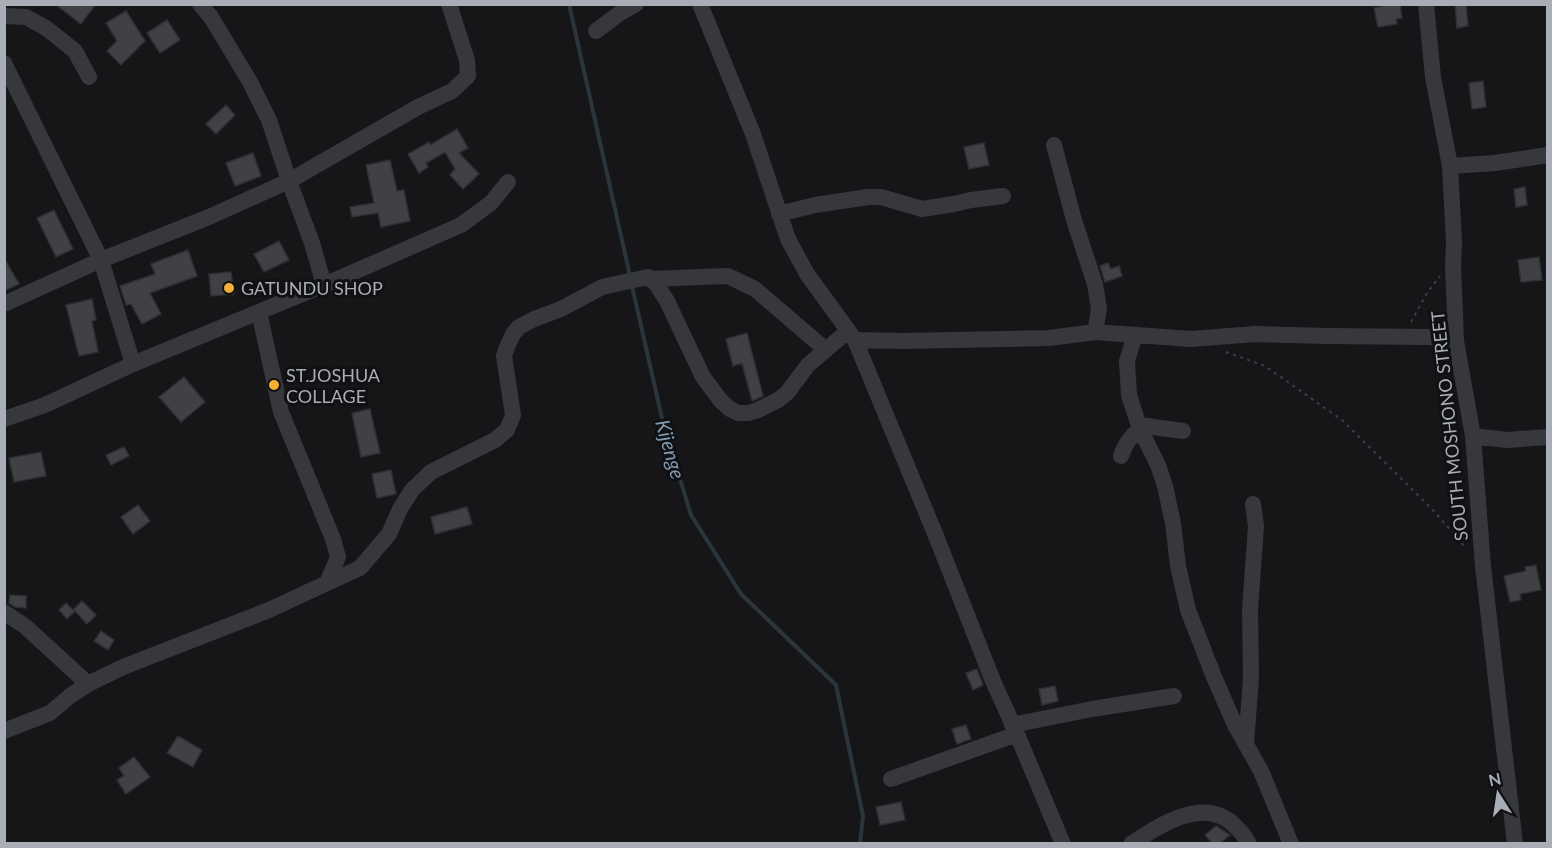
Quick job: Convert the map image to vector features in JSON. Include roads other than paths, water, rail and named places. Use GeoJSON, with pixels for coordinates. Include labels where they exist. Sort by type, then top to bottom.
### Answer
{"type":"FeatureCollection","features":[{"type":"Feature","properties":{"kind":"street"},"geometry":{"type":"LineString","coordinates":[[200,4],[211,17],[250,82],[269,120],[288,181],[312,243],[324,285]]}},
{"type":"Feature","properties":{"kind":"street"},"geometry":{"type":"LineString","coordinates":[[4,304],[101,260],[208,217],[288,181],[418,107],[452,91],[468,76],[467,60],[449,4]]}},
{"type":"Feature","properties":{"kind":"street"},"geometry":{"type":"LineString","coordinates":[[596,31],[620,12],[636,4]]}},
{"type":"Feature","properties":{"kind":"street"},"geometry":{"type":"LineString","coordinates":[[700,4],[753,134],[788,238],[807,273],[851,336],[1063,843]]}},
{"type":"Feature","properties":{"kind":"street","name":"SOUTH MOSHONO STREET"},"geometry":{"type":"LineString","coordinates":[[1426,4],[1432,77],[1450,166],[1456,341],[1473,436],[1483,566],[1515,843]]}},
{"type":"Feature","properties":{"kind":"street"},"geometry":{"type":"LineString","coordinates":[[4,16],[26,18],[46,28],[75,51],[89,77]]}},
{"type":"Feature","properties":{"kind":"street"},"geometry":{"type":"LineString","coordinates":[[4,63],[101,260],[133,364]]}},
{"type":"Feature","properties":{"kind":"street"},"geometry":{"type":"LineString","coordinates":[[1054,145],[1074,220],[1095,284],[1099,309],[1095,332]]}},
{"type":"Feature","properties":{"kind":"street"},"geometry":{"type":"LineString","coordinates":[[1450,166],[1495,163],[1548,155]]}},
{"type":"Feature","properties":{"kind":"street"},"geometry":{"type":"LineString","coordinates":[[4,419],[45,405],[133,364],[461,225],[491,203],[508,182]]}},
{"type":"Feature","properties":{"kind":"street"},"geometry":{"type":"LineString","coordinates":[[779,213],[868,197],[881,197],[922,209],[1003,196]]}},
{"type":"Feature","properties":{"kind":"street"},"geometry":{"type":"LineString","coordinates":[[4,730],[50,713],[88,684],[123,667],[269,610],[360,568],[389,534],[412,490],[431,472],[495,440],[507,430],[513,415],[504,356],[513,334],[519,327],[561,309],[596,290],[613,284],[648,278],[729,276],[755,290],[826,350]]}},
{"type":"Feature","properties":{"kind":"street"},"geometry":{"type":"LineString","coordinates":[[648,278],[656,284],[667,301],[703,377],[730,409],[748,413],[778,400],[808,366],[826,350],[851,336],[903,341],[1049,338],[1095,332],[1191,339],[1255,334],[1429,336],[1456,341]]}},
{"type":"Feature","properties":{"kind":"street"},"geometry":{"type":"LineString","coordinates":[[259,312],[281,412],[333,539],[338,557],[327,583]]}},
{"type":"Feature","properties":{"kind":"street"},"geometry":{"type":"LineString","coordinates":[[1135,335],[1126,361],[1129,395],[1165,486],[1173,523],[1178,566],[1188,610],[1214,677],[1236,726],[1261,771],[1291,843]]}},
{"type":"Feature","properties":{"kind":"street"},"geometry":{"type":"LineString","coordinates":[[1140,427],[1183,431]]}},
{"type":"Feature","properties":{"kind":"street"},"geometry":{"type":"LineString","coordinates":[[1121,456],[1125,445],[1140,427]]}},
{"type":"Feature","properties":{"kind":"street"},"geometry":{"type":"LineString","coordinates":[[1473,436],[1507,440],[1548,437]]}},
{"type":"Feature","properties":{"kind":"street"},"geometry":{"type":"LineString","coordinates":[[1246,744],[1251,678],[1250,610],[1256,526],[1253,504]]}},
{"type":"Feature","properties":{"kind":"street"},"geometry":{"type":"LineString","coordinates":[[4,612],[26,627],[88,684]]}},
{"type":"Feature","properties":{"kind":"street"},"geometry":{"type":"LineString","coordinates":[[891,779],[1015,730],[1092,709],[1174,696]]}},
{"type":"Feature","properties":{"kind":"street"},"geometry":{"type":"LineString","coordinates":[[1131,843],[1159,825],[1179,816],[1204,813],[1219,814],[1233,823],[1249,843]]}},
{"type":"Feature","properties":{"kind":"waterway","name":"Kijenge"},"geometry":{"type":"LineString","coordinates":[[569,4],[630,276]]}},
{"type":"Feature","properties":{"kind":"waterway","name":"Kijenge"},"geometry":{"type":"LineString","coordinates":[[632,286],[664,427],[691,515],[741,594],[836,685],[863,816],[860,844]]}},
{"type":"Feature","properties":{"kind":"place","name":"GATUNDU SHOP"},"geometry":{"type":"Point","coordinates":[229,288]}},
{"type":"Feature","properties":{"kind":"place","name":"ST.JOSHUA COLLAGE"},"geometry":{"type":"Point","coordinates":[274,385]}}]}
